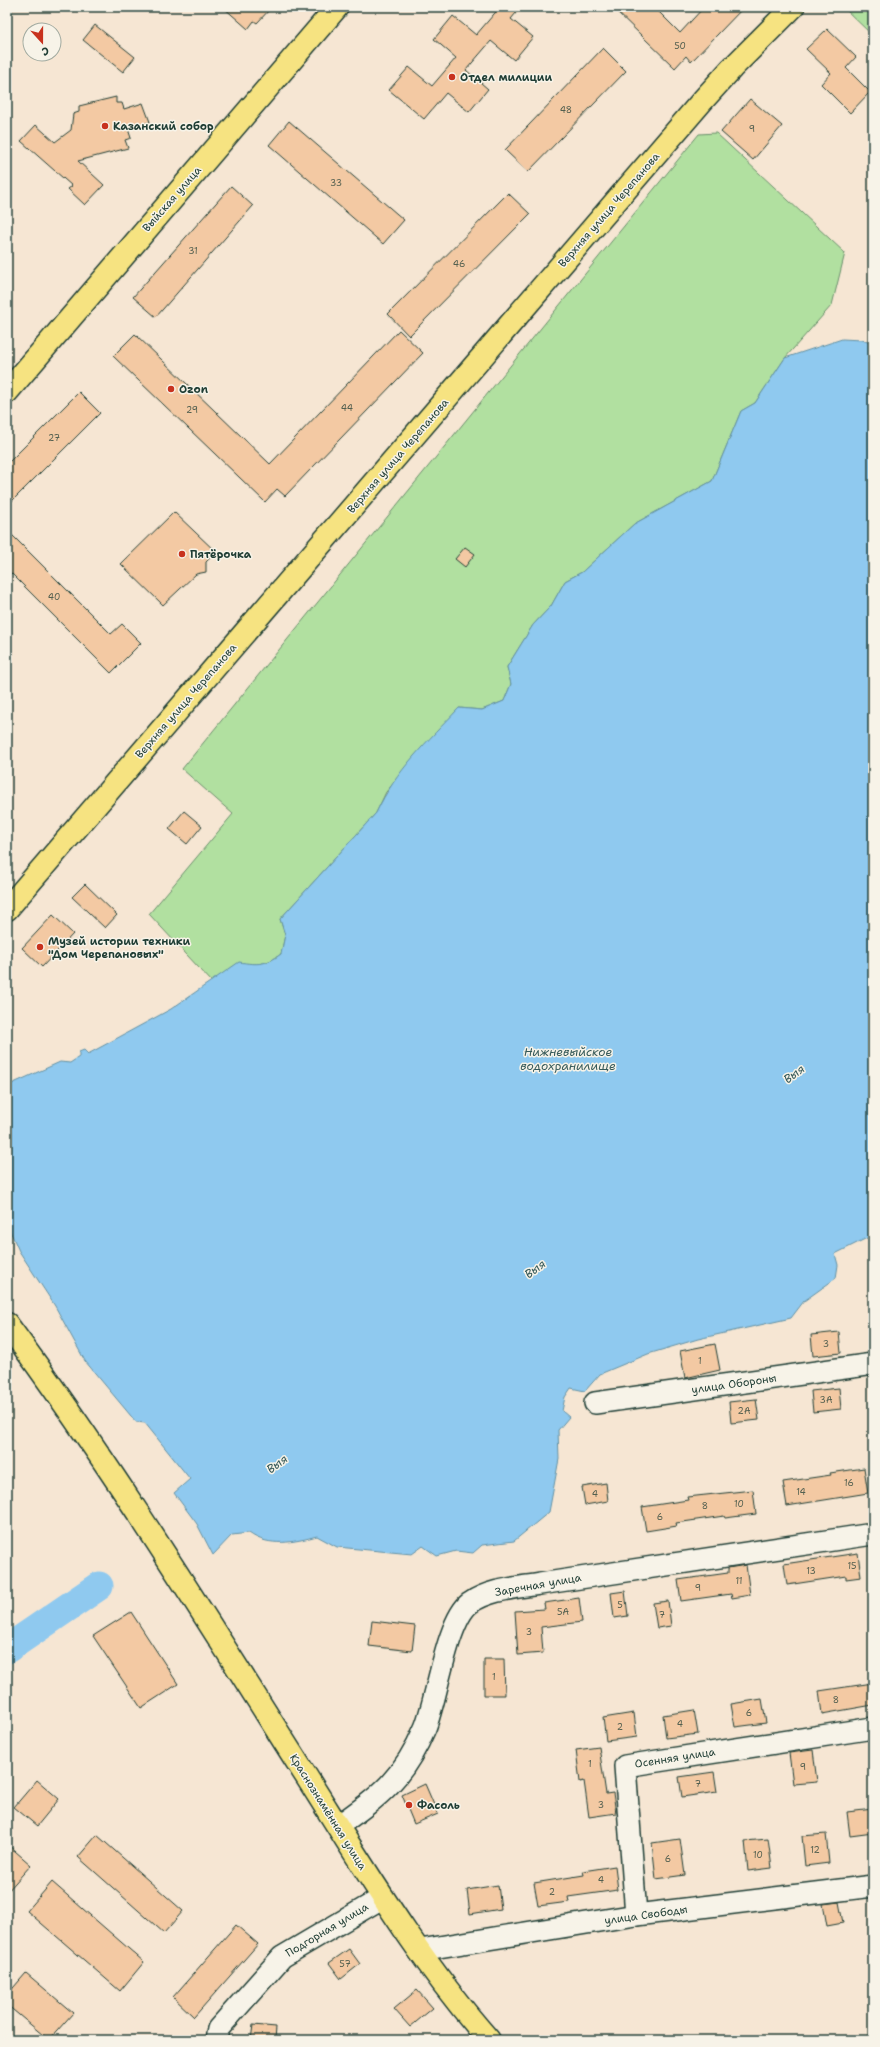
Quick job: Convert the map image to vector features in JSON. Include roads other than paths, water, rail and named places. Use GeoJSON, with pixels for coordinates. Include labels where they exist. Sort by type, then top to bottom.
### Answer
{"type":"FeatureCollection","features":[{"type":"Feature","properties":{"kind":"main road","name":"Выйская улица"},"geometry":{"type":"LineString","coordinates":[[7,392],[337,7]]}},
{"type":"Feature","properties":{"kind":"main road","name":"Верхняя улица Черепанова"},"geometry":{"type":"LineString","coordinates":[[7,909],[703,100],[732,68],[793,7]]}},
{"type":"Feature","properties":{"kind":"main road","name":"Краснознамённая улица"},"geometry":{"type":"LineString","coordinates":[[7,1324],[130,1502],[179,1577],[338,1826],[382,1898],[471,2020],[489,2040]]}},
{"type":"Feature","properties":{"kind":"street","name":"улица Обороны"},"geometry":{"type":"LineString","coordinates":[[595,1404],[873,1364]]}},
{"type":"Feature","properties":{"kind":"street","name":"Заречная улица"},"geometry":{"type":"LineString","coordinates":[[338,1826],[379,1796],[395,1780],[411,1756],[426,1727],[454,1627],[469,1603],[494,1592],[517,1588],[873,1534]]}},
{"type":"Feature","properties":{"kind":"street","name":"Осенняя улица"},"geometry":{"type":"LineString","coordinates":[[636,1915],[625,1766],[873,1728]]}},
{"type":"Feature","properties":{"kind":"street","name":"улица Свободы"},"geometry":{"type":"LineString","coordinates":[[420,1950],[636,1915],[873,1886]]}},
{"type":"Feature","properties":{"kind":"street","name":"Подгорная улица"},"geometry":{"type":"LineString","coordinates":[[216,2040],[218,2029],[282,1957],[382,1898]]}},
{"type":"Feature","properties":{"kind":"water","name":"Нижневыйское водохранилище"},"geometry":{"type":"Polygon","coordinates":[[[842,339],[862,340],[873,344],[873,1235],[835,1254],[838,1265],[836,1278],[804,1301],[791,1318],[698,1339],[648,1354],[600,1374],[585,1391],[571,1388],[565,1397],[562,1411],[569,1417],[558,1430],[559,1459],[549,1512],[514,1541],[482,1545],[473,1553],[456,1551],[437,1556],[423,1546],[412,1554],[337,1547],[317,1536],[291,1542],[265,1541],[249,1533],[232,1535],[213,1555],[197,1524],[174,1493],[190,1479],[145,1423],[136,1422],[85,1361],[55,1306],[19,1251],[7,1224],[7,1086],[60,1062],[70,1063],[79,1057],[79,1052],[84,1050],[88,1054],[171,1009],[239,962],[251,964],[262,963],[281,954],[285,935],[280,919],[376,813],[393,783],[413,757],[459,708],[482,710],[504,701],[511,684],[507,667],[533,625],[551,606],[565,581],[582,572],[634,524],[712,481],[741,411],[755,403],[785,358],[842,339]]]}},
{"type":"Feature","properties":{"kind":"waterway","name":"Выя"},"geometry":{"type":"LineString","coordinates":[[7,1649],[99,1586]]}},
{"type":"Feature","properties":{"kind":"railway"},"geometry":{"type":"LineString","coordinates":[[7,15],[11,7]]}},
{"type":"Feature","properties":{"kind":"place","name":"Отдел милиции"},"geometry":{"type":"Point","coordinates":[452,77]}},
{"type":"Feature","properties":{"kind":"place","name":"Казанский собор"},"geometry":{"type":"Point","coordinates":[105,126]}},
{"type":"Feature","properties":{"kind":"place","name":"Ozon"},"geometry":{"type":"Point","coordinates":[171,389]}},
{"type":"Feature","properties":{"kind":"place","name":"Пятёрочка"},"geometry":{"type":"Point","coordinates":[182,554]}},
{"type":"Feature","properties":{"kind":"place","name":"Музей истории техники \"Дом Черепановых\""},"geometry":{"type":"Point","coordinates":[40,947]}},
{"type":"Feature","properties":{"kind":"place","name":"Фасоль"},"geometry":{"type":"Point","coordinates":[409,1805]}}]}
